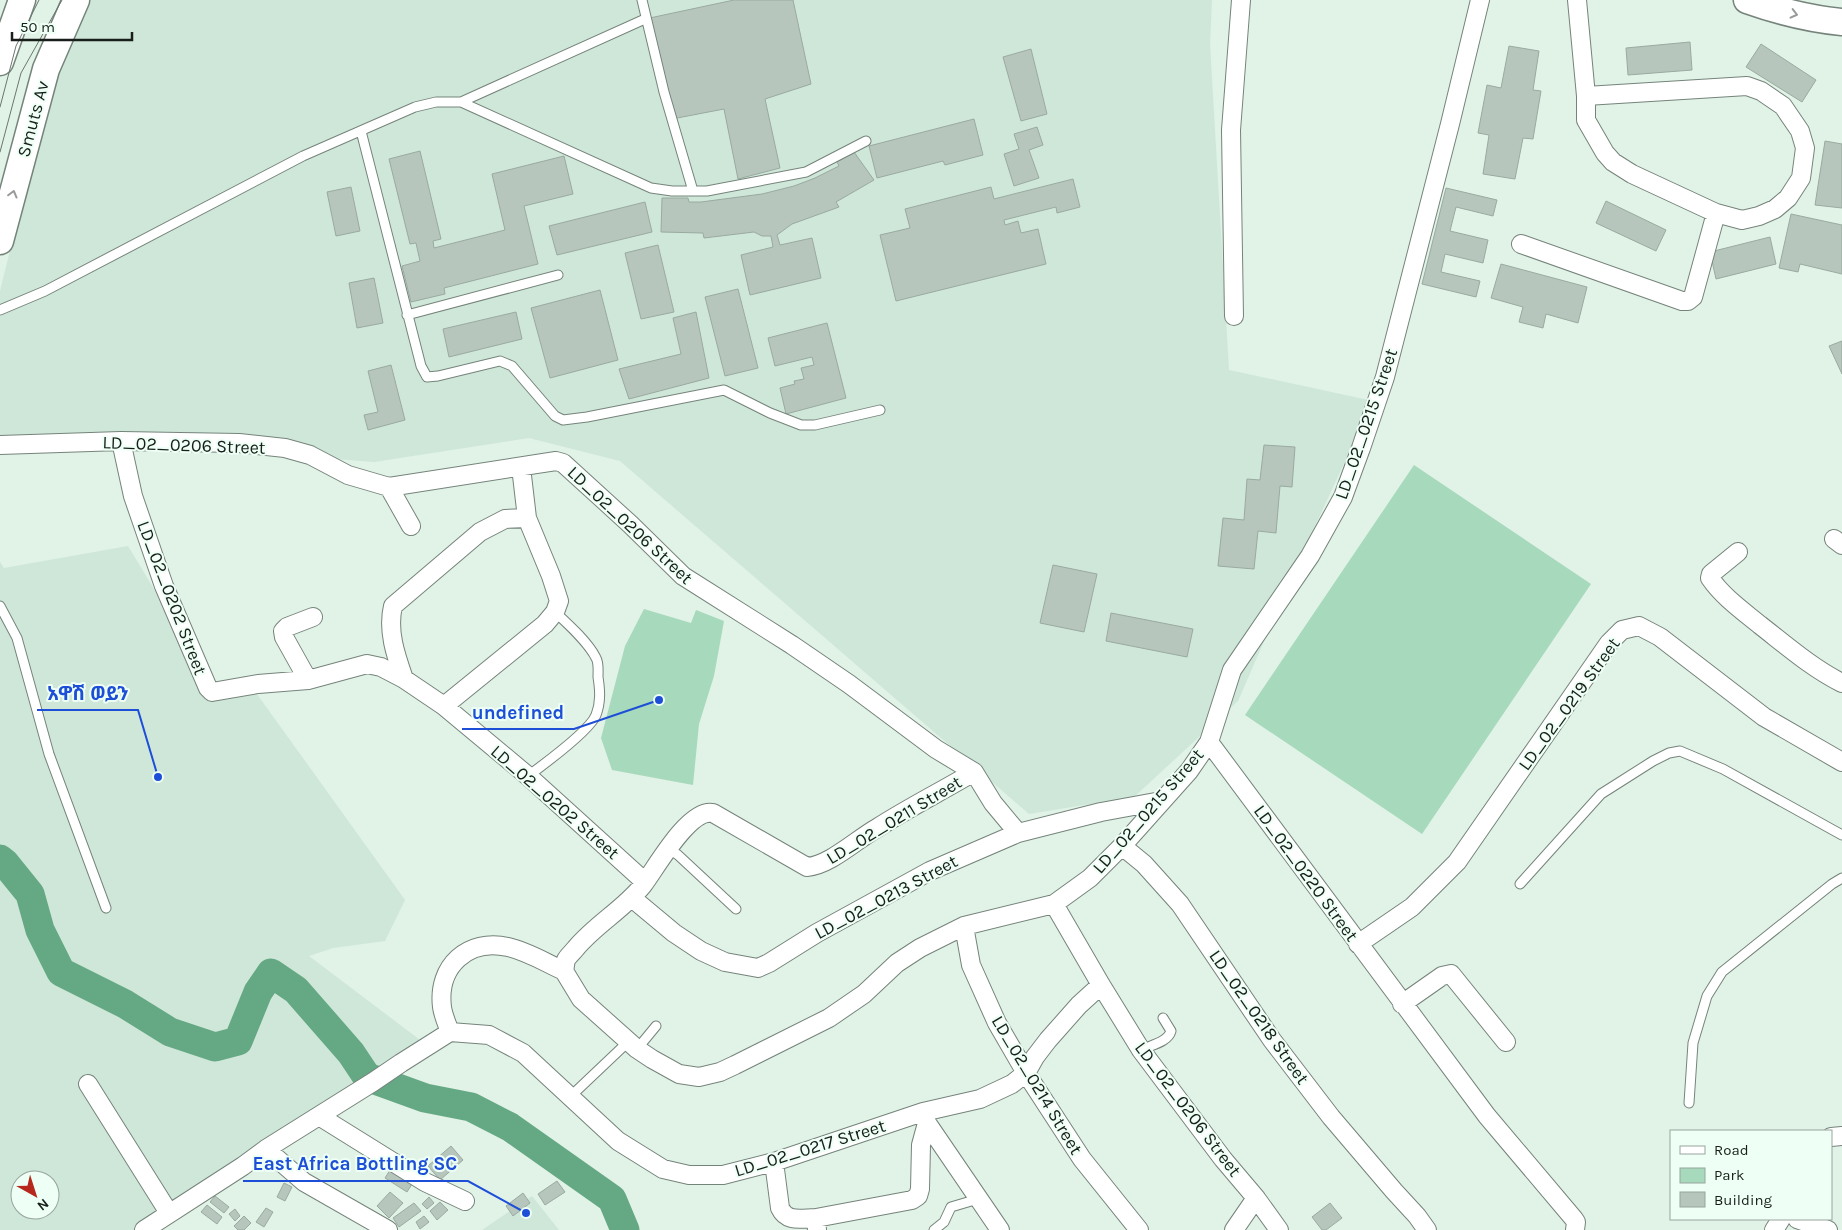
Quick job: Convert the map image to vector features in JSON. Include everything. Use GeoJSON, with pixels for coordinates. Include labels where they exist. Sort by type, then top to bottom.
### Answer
{"type":"FeatureCollection","features":[{"type":"Feature","properties":{"kind":"main road"},"geometry":{"type":"LineString","coordinates":[[0,62],[22,0]]}},
{"type":"Feature","properties":{"kind":"main road","name":"Smuts Av"},"geometry":{"type":"LineString","coordinates":[[0,241],[46,69],[76,0]]}},
{"type":"Feature","properties":{"kind":"main road"},"geometry":{"type":"LineString","coordinates":[[1747,0],[1766,7],[1816,19],[1842,22]]}},
{"type":"Feature","properties":{"kind":"street"},"geometry":{"type":"LineString","coordinates":[[1234,316],[1231,130],[1241,0]]}},
{"type":"Feature","properties":{"kind":"street","name":"LD_02_0215 Street"},"geometry":{"type":"LineString","coordinates":[[564,971],[581,998],[633,1045],[652,1059],[679,1074],[699,1077],[720,1072],[829,1018],[864,994],[897,963],[920,948],[964,926],[1054,904],[1090,878],[1122,846],[1189,771],[1209,742],[1232,670],[1310,556],[1343,497],[1385,378],[1480,0]]}},
{"type":"Feature","properties":{"kind":"street"},"geometry":{"type":"LineString","coordinates":[[1577,0],[1586,96],[1586,120],[1605,153],[1613,162],[1632,174],[1716,213],[1742,220],[1759,216],[1775,209],[1788,198],[1801,178],[1805,148],[1800,131],[1783,106],[1761,91],[1747,86],[1586,96]]}},
{"type":"Feature","properties":{"kind":"street"},"geometry":{"type":"LineString","coordinates":[[1521,244],[1686,301],[1693,297],[1716,213]]}},
{"type":"Feature","properties":{"kind":"street","name":"LD_02_0206 Street"},"geometry":{"type":"LineString","coordinates":[[0,445],[121,441],[239,443],[285,448],[310,455],[348,475],[389,487],[556,461],[563,463],[630,524],[683,576],[800,650],[936,749],[974,772]]}},
{"type":"Feature","properties":{"kind":"street","name":"LD_02_0202 Street"},"geometry":{"type":"LineString","coordinates":[[121,441],[133,496],[164,586],[208,688],[212,692],[258,684],[308,680],[367,664],[381,667],[404,679],[444,706],[528,776],[645,882]]}},
{"type":"Feature","properties":{"kind":"street"},"geometry":{"type":"LineString","coordinates":[[444,706],[545,624],[555,612],[559,601],[551,576],[527,518],[521,467]]}},
{"type":"Feature","properties":{"kind":"street"},"geometry":{"type":"LineString","coordinates":[[389,487],[411,526]]}},
{"type":"Feature","properties":{"kind":"street"},"geometry":{"type":"LineString","coordinates":[[404,679],[394,650],[390,617],[393,606],[480,532],[505,520],[527,518]]}},
{"type":"Feature","properties":{"kind":"street"},"geometry":{"type":"LineString","coordinates":[[1738,552],[1711,574],[1710,578],[1715,585],[1745,613],[1809,664],[1842,683]]}},
{"type":"Feature","properties":{"kind":"street"},"geometry":{"type":"LineString","coordinates":[[308,680],[284,637],[283,631],[287,627],[313,617]]}},
{"type":"Feature","properties":{"kind":"street","name":"LD_02_0219 Street"},"geometry":{"type":"LineString","coordinates":[[1358,944],[1412,907],[1457,862],[1609,643],[1622,630],[1640,626],[1660,637],[1764,717],[1842,762]]}},
{"type":"Feature","properties":{"kind":"street","name":"LD_02_0220 Street"},"geometry":{"type":"LineString","coordinates":[[1209,742],[1487,1116],[1574,1219],[1576,1222],[1575,1230]]}},
{"type":"Feature","properties":{"kind":"street"},"geometry":{"type":"LineString","coordinates":[[974,772],[993,803],[1018,833]]}},
{"type":"Feature","properties":{"kind":"street","name":"LD_02_0211 Street"},"geometry":{"type":"LineString","coordinates":[[668,848],[673,840],[707,812],[718,816],[806,867],[815,866],[828,860],[878,827],[974,772]]}},
{"type":"Feature","properties":{"kind":"street","name":"LD_02_0213 Street"},"geometry":{"type":"LineString","coordinates":[[632,898],[674,933],[701,951],[725,962],[758,968],[769,964],[817,933],[930,871],[1018,833],[1101,812],[1161,801]]}},
{"type":"Feature","properties":{"kind":"street","name":"LD_02_0218 Street"},"geometry":{"type":"LineString","coordinates":[[1122,846],[1144,864],[1180,904],[1272,1040],[1331,1117],[1427,1230]]}},
{"type":"Feature","properties":{"kind":"street"},"geometry":{"type":"LineString","coordinates":[[144,1230],[266,1149],[450,1032],[442,1007],[442,990],[451,964],[459,956],[474,948],[490,945],[509,947],[564,971],[566,960],[582,941],[632,898],[668,848]]}},
{"type":"Feature","properties":{"kind":"street","name":"LD_02_0206 Street"},"geometry":{"type":"LineString","coordinates":[[1054,904],[1141,1050],[1279,1230]]}},
{"type":"Feature","properties":{"kind":"street","name":"LD_02_0214 Street"},"geometry":{"type":"LineString","coordinates":[[964,926],[971,965],[997,1023],[1082,1159],[1138,1230]]}},
{"type":"Feature","properties":{"kind":"street"},"geometry":{"type":"LineString","coordinates":[[1402,1004],[1442,976],[1451,974],[1506,1042]]}},
{"type":"Feature","properties":{"kind":"street"},"geometry":{"type":"LineString","coordinates":[[1026,1072],[1048,1040],[1079,1005],[1101,985]]}},
{"type":"Feature","properties":{"kind":"street","name":"LD_02_0217 Street"},"geometry":{"type":"LineString","coordinates":[[450,1032],[489,1035],[523,1053],[618,1141],[663,1169],[689,1175],[723,1175],[925,1118],[980,1099],[1012,1084],[1026,1072]]}},
{"type":"Feature","properties":{"kind":"street"},"geometry":{"type":"LineString","coordinates":[[88,1084],[169,1213]]}},
{"type":"Feature","properties":{"kind":"street"},"geometry":{"type":"LineString","coordinates":[[319,1116],[425,1182],[466,1201]]}},
{"type":"Feature","properties":{"kind":"street"},"geometry":{"type":"LineString","coordinates":[[925,1118],[1000,1230]]}},
{"type":"Feature","properties":{"kind":"street"},"geometry":{"type":"LineString","coordinates":[[774,1162],[780,1208],[785,1217],[817,1224],[912,1200],[918,1196],[920,1189],[921,1145],[925,1118]]}},
{"type":"Feature","properties":{"kind":"street"},"geometry":{"type":"LineString","coordinates":[[266,1149],[304,1182],[388,1230]]}},
{"type":"Feature","properties":{"kind":"street"},"geometry":{"type":"LineString","coordinates":[[1234,1230],[1256,1198]]}},
{"type":"Feature","properties":{"kind":"street"},"geometry":{"type":"LineString","coordinates":[[1800,1220],[1828,1230]]}},
{"type":"Feature","properties":{"kind":"lane"},"geometry":{"type":"LineString","coordinates":[[642,0],[645,19],[693,191]]}},
{"type":"Feature","properties":{"kind":"lane"},"geometry":{"type":"LineString","coordinates":[[0,310],[45,291],[303,156],[415,107],[436,102],[461,102],[645,19]]}},
{"type":"Feature","properties":{"kind":"lane"},"geometry":{"type":"LineString","coordinates":[[461,102],[651,188],[672,191],[707,191],[806,172],[866,141]]}},
{"type":"Feature","properties":{"kind":"lane"},"geometry":{"type":"LineString","coordinates":[[361,130],[407,315],[421,366],[427,377],[500,361],[512,366],[555,416],[563,420],[724,390],[770,413],[801,425],[815,425],[880,410]]}},
{"type":"Feature","properties":{"kind":"lane"},"geometry":{"type":"LineString","coordinates":[[407,315],[558,276]]}},
{"type":"Feature","properties":{"kind":"lane"},"geometry":{"type":"LineString","coordinates":[[0,606],[17,638],[49,754],[106,908]]}},
{"type":"Feature","properties":{"kind":"lane"},"geometry":{"type":"LineString","coordinates":[[528,776],[590,726],[596,714],[600,694],[597,660],[582,639],[555,612]]}},
{"type":"Feature","properties":{"kind":"lane"},"geometry":{"type":"LineString","coordinates":[[1520,884],[1601,794],[1653,761],[1669,753],[1680,751],[1723,769],[1842,835]]}},
{"type":"Feature","properties":{"kind":"lane"},"geometry":{"type":"LineString","coordinates":[[668,848],[736,909]]}},
{"type":"Feature","properties":{"kind":"lane"},"geometry":{"type":"LineString","coordinates":[[1689,1103],[1693,1043],[1707,996],[1722,972],[1842,878]]}},
{"type":"Feature","properties":{"kind":"lane"},"geometry":{"type":"LineString","coordinates":[[1141,1050],[1166,1039],[1170,1035],[1172,1031],[1163,1018]]}},
{"type":"Feature","properties":{"kind":"lane"},"geometry":{"type":"LineString","coordinates":[[571,1096],[656,1026]]}},
{"type":"Feature","properties":{"kind":"lane"},"geometry":{"type":"LineString","coordinates":[[934,1230],[944,1222],[951,1207],[978,1199]]}},
{"type":"Feature","properties":{"kind":"shaded area"},"geometry":{"type":"Polygon","coordinates":[[[88,0],[1212,0],[1210,44],[1229,370],[1373,401],[1303,552],[1238,701],[1134,797],[1029,814],[620,461],[529,438],[374,462],[115,442],[0,440],[0,291],[56,64],[88,0]]]}},
{"type":"Feature","properties":{"kind":"shaded area"},"geometry":{"type":"Polygon","coordinates":[[[128,546],[154,589],[202,695],[244,676],[405,900],[385,941],[333,948],[309,956],[428,1046],[144,1230],[0,1230],[0,562],[4,568],[128,546]]]}},
{"type":"Feature","properties":{"kind":"shaded area"},"geometry":{"type":"Polygon","coordinates":[[[532,1196],[559,1230],[482,1230],[532,1196]]]}},
{"type":"Feature","properties":{"kind":"green space"},"geometry":{"type":"Polygon","coordinates":[[[1414,465],[1591,584],[1422,834],[1245,715],[1414,465]]]}},
{"type":"Feature","properties":{"kind":"green space"},"geometry":{"type":"Polygon","coordinates":[[[644,609],[691,623],[696,610],[724,621],[714,676],[699,724],[693,785],[612,770],[601,738],[625,646],[644,609]]]}},
{"type":"Feature","properties":{"kind":"building"},"geometry":{"type":"Polygon","coordinates":[[[734,0],[793,0],[811,84],[765,99],[780,168],[738,179],[724,109],[672,119],[645,19],[734,0]]]}},
{"type":"Feature","properties":{"kind":"building"},"geometry":{"type":"Polygon","coordinates":[[[1690,42],[1692,70],[1628,75],[1626,48],[1690,42]]]}},
{"type":"Feature","properties":{"kind":"building"},"geometry":{"type":"Polygon","coordinates":[[[1761,44],[1816,80],[1802,102],[1746,67],[1761,44]]]}},
{"type":"Feature","properties":{"kind":"building"},"geometry":{"type":"Polygon","coordinates":[[[1509,46],[1539,51],[1533,90],[1541,91],[1533,139],[1523,138],[1515,179],[1483,174],[1489,135],[1478,133],[1487,85],[1501,88],[1509,46]]]}},
{"type":"Feature","properties":{"kind":"building"},"geometry":{"type":"Polygon","coordinates":[[[1031,49],[1047,114],[1021,121],[1003,57],[1031,49]]]}},
{"type":"Feature","properties":{"kind":"building"},"geometry":{"type":"Polygon","coordinates":[[[974,119],[983,155],[945,165],[943,161],[877,178],[869,146],[974,119]]]}},
{"type":"Feature","properties":{"kind":"building"},"geometry":{"type":"Polygon","coordinates":[[[1037,127],[1043,145],[1029,150],[1039,178],[1014,186],[1004,154],[1019,149],[1014,134],[1037,127]]]}},
{"type":"Feature","properties":{"kind":"building"},"geometry":{"type":"Polygon","coordinates":[[[1825,141],[1842,144],[1842,208],[1815,205],[1825,141]]]}},
{"type":"Feature","properties":{"kind":"building"},"geometry":{"type":"Polygon","coordinates":[[[420,151],[441,239],[433,241],[434,248],[505,230],[492,174],[564,156],[573,194],[524,206],[538,264],[444,288],[445,294],[411,302],[402,266],[420,261],[416,243],[410,244],[389,159],[420,151]]]}},
{"type":"Feature","properties":{"kind":"building"},"geometry":{"type":"Polygon","coordinates":[[[854,152],[874,180],[836,202],[839,207],[792,224],[777,235],[780,245],[812,238],[821,278],[750,295],[741,255],[773,247],[771,236],[762,236],[754,232],[704,238],[703,233],[661,232],[662,198],[688,198],[689,202],[701,202],[762,194],[794,186],[815,178],[839,166],[837,162],[854,152]]]}},
{"type":"Feature","properties":{"kind":"building"},"geometry":{"type":"Polygon","coordinates":[[[1073,179],[1080,207],[1057,213],[1056,207],[1004,220],[1005,225],[1018,221],[1021,233],[1038,229],[1046,264],[896,301],[880,235],[910,228],[905,209],[991,187],[994,199],[1073,179]]]}},
{"type":"Feature","properties":{"kind":"building"},"geometry":{"type":"Polygon","coordinates":[[[351,187],[360,231],[336,236],[327,192],[351,187]]]}},
{"type":"Feature","properties":{"kind":"building"},"geometry":{"type":"Polygon","coordinates":[[[1446,188],[1497,200],[1493,216],[1456,207],[1450,231],[1488,240],[1483,263],[1445,254],[1441,272],[1480,281],[1476,297],[1422,284],[1446,188]]]}},
{"type":"Feature","properties":{"kind":"building"},"geometry":{"type":"Polygon","coordinates":[[[1606,201],[1666,230],[1656,251],[1596,223],[1606,201]]]}},
{"type":"Feature","properties":{"kind":"building"},"geometry":{"type":"Polygon","coordinates":[[[645,202],[652,232],[557,255],[549,226],[645,202]]]}},
{"type":"Feature","properties":{"kind":"building"},"geometry":{"type":"Polygon","coordinates":[[[1791,214],[1842,225],[1842,274],[1800,264],[1798,272],[1779,268],[1791,214]]]}},
{"type":"Feature","properties":{"kind":"building"},"geometry":{"type":"Polygon","coordinates":[[[1770,237],[1776,264],[1716,279],[1710,252],[1770,237]]]}},
{"type":"Feature","properties":{"kind":"building"},"geometry":{"type":"Polygon","coordinates":[[[658,245],[674,312],[641,319],[625,253],[658,245]]]}},
{"type":"Feature","properties":{"kind":"building"},"geometry":{"type":"Polygon","coordinates":[[[1501,264],[1587,287],[1578,323],[1546,314],[1543,328],[1519,322],[1523,307],[1491,298],[1501,264]]]}},
{"type":"Feature","properties":{"kind":"building"},"geometry":{"type":"Polygon","coordinates":[[[374,278],[383,323],[357,328],[349,283],[374,278]]]}},
{"type":"Feature","properties":{"kind":"building"},"geometry":{"type":"Polygon","coordinates":[[[738,289],[758,368],[725,376],[705,297],[738,289]]]}},
{"type":"Feature","properties":{"kind":"building"},"geometry":{"type":"Polygon","coordinates":[[[600,290],[618,360],[550,378],[531,308],[600,290]]]}},
{"type":"Feature","properties":{"kind":"building"},"geometry":{"type":"Polygon","coordinates":[[[516,312],[522,339],[449,357],[443,329],[516,312]]]}},
{"type":"Feature","properties":{"kind":"building"},"geometry":{"type":"Polygon","coordinates":[[[696,312],[709,378],[629,399],[619,369],[681,354],[673,318],[696,312]]]}},
{"type":"Feature","properties":{"kind":"building"},"geometry":{"type":"Polygon","coordinates":[[[827,323],[846,398],[786,414],[780,388],[795,384],[794,381],[804,379],[801,368],[814,365],[812,357],[775,366],[768,338],[827,323]]]}},
{"type":"Feature","properties":{"kind":"building"},"geometry":{"type":"Polygon","coordinates":[[[1842,341],[1842,374],[1829,346],[1842,341]]]}},
{"type":"Feature","properties":{"kind":"building"},"geometry":{"type":"Polygon","coordinates":[[[391,365],[405,420],[368,430],[364,415],[378,412],[368,371],[391,365]]]}},
{"type":"Feature","properties":{"kind":"building"},"geometry":{"type":"Polygon","coordinates":[[[1264,445],[1295,447],[1292,487],[1280,486],[1276,533],[1258,531],[1254,569],[1218,566],[1223,518],[1244,520],[1247,479],[1260,480],[1264,445]]]}},
{"type":"Feature","properties":{"kind":"building"},"geometry":{"type":"Polygon","coordinates":[[[1053,565],[1097,574],[1084,632],[1040,623],[1053,565]]]}},
{"type":"Feature","properties":{"kind":"building"},"geometry":{"type":"Polygon","coordinates":[[[1111,613],[1193,629],[1187,657],[1106,641],[1111,613]]]}},
{"type":"Feature","properties":{"kind":"building"},"geometry":{"type":"Polygon","coordinates":[[[451,1146],[463,1160],[440,1180],[428,1166],[451,1146]]]}},
{"type":"Feature","properties":{"kind":"building"},"geometry":{"type":"Polygon","coordinates":[[[392,1167],[414,1181],[407,1192],[385,1178],[392,1167]]]}},
{"type":"Feature","properties":{"kind":"building"},"geometry":{"type":"Polygon","coordinates":[[[557,1181],[565,1192],[545,1205],[538,1194],[557,1181]]]}},
{"type":"Feature","properties":{"kind":"building"},"geometry":{"type":"Polygon","coordinates":[[[284,1183],[292,1187],[285,1201],[277,1197],[284,1183]]]}},
{"type":"Feature","properties":{"kind":"building"},"geometry":{"type":"Polygon","coordinates":[[[390,1192],[403,1203],[389,1218],[377,1206],[390,1192]]]}},
{"type":"Feature","properties":{"kind":"building"},"geometry":{"type":"Polygon","coordinates":[[[523,1193],[530,1203],[513,1216],[506,1206],[523,1193]]]}},
{"type":"Feature","properties":{"kind":"building"},"geometry":{"type":"Polygon","coordinates":[[[215,1196],[229,1207],[224,1213],[210,1202],[215,1196]]]}},
{"type":"Feature","properties":{"kind":"building"},"geometry":{"type":"Polygon","coordinates":[[[429,1197],[434,1203],[427,1209],[422,1204],[429,1197]]]}},
{"type":"Feature","properties":{"kind":"building"},"geometry":{"type":"Polygon","coordinates":[[[440,1202],[448,1210],[437,1220],[430,1211],[440,1202]]]}},
{"type":"Feature","properties":{"kind":"building"},"geometry":{"type":"Polygon","coordinates":[[[414,1203],[421,1211],[399,1227],[393,1218],[414,1203]]]}},
{"type":"Feature","properties":{"kind":"building"},"geometry":{"type":"Polygon","coordinates":[[[1330,1203],[1342,1218],[1326,1230],[1322,1230],[1312,1217],[1330,1203]]]}},
{"type":"Feature","properties":{"kind":"building"},"geometry":{"type":"Polygon","coordinates":[[[207,1205],[222,1217],[217,1224],[201,1212],[207,1205]]]}},
{"type":"Feature","properties":{"kind":"building"},"geometry":{"type":"Polygon","coordinates":[[[266,1208],[273,1212],[264,1227],[256,1222],[266,1208]]]}},
{"type":"Feature","properties":{"kind":"building"},"geometry":{"type":"Polygon","coordinates":[[[235,1209],[240,1216],[235,1221],[229,1214],[235,1209]]]}},
{"type":"Feature","properties":{"kind":"building"},"geometry":{"type":"Polygon","coordinates":[[[244,1216],[251,1223],[244,1230],[238,1230],[234,1226],[244,1216]]]}},
{"type":"Feature","properties":{"kind":"building"},"geometry":{"type":"Polygon","coordinates":[[[424,1216],[429,1222],[420,1229],[416,1222],[424,1216]]]}},
{"type":"Feature","properties":{"kind":"waterway"},"geometry":{"type":"LineString","coordinates":[[0,859],[30,894],[40,930],[61,972],[125,1004],[170,1032],[215,1047],[238,1041],[258,992],[271,973],[296,990],[351,1053],[367,1077],[425,1098],[471,1107],[510,1127],[612,1199],[625,1230]]}},
{"type":"Feature","properties":{"kind":"tram line"},"geometry":{"type":"LineString","coordinates":[[0,107],[16,46],[39,0]]}},
{"type":"Feature","properties":{"kind":"tram line"},"geometry":{"type":"LineString","coordinates":[[0,152],[21,73],[62,0]]}},
{"type":"Feature","properties":{"kind":"place","name":"undefined"},"geometry":{"type":"Point","coordinates":[659,700]}},
{"type":"Feature","properties":{"kind":"place","name":"አዋሽ ወይን"},"geometry":{"type":"Point","coordinates":[158,777]}},
{"type":"Feature","properties":{"kind":"place","name":"East Africa Bottling SC"},"geometry":{"type":"Point","coordinates":[526,1213]}}]}
